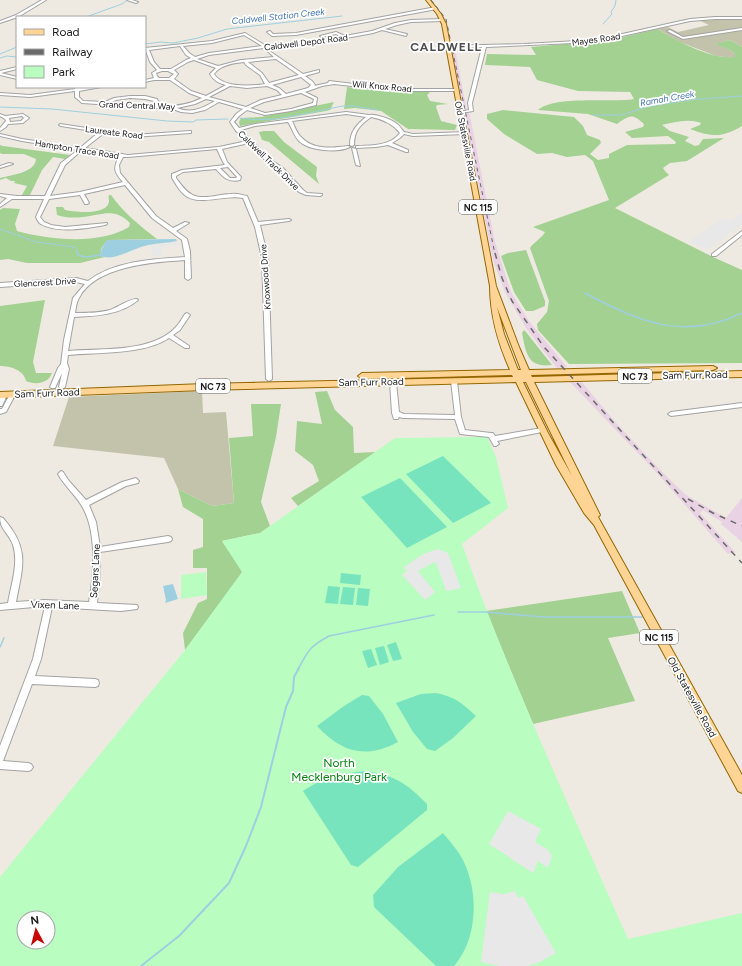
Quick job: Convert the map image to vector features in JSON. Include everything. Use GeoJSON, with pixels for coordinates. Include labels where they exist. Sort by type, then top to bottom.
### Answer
{"type":"FeatureCollection","features":[{"type":"Feature","properties":{"kind":"main road","name":"Old Statesville Road"},"geometry":{"type":"LineString","coordinates":[[428,0],[436,8],[442,20],[493,286],[527,375],[593,509],[597,522]]}},
{"type":"Feature","properties":{"kind":"main road","name":"Old Statesville Road"},"geometry":{"type":"LineString","coordinates":[[493,286],[492,293],[496,317],[517,376],[542,430],[584,506],[597,522],[742,787]]}},
{"type":"Feature","properties":{"kind":"main road","name":"Sam Furr Road"},"geometry":{"type":"LineString","coordinates":[[4,393],[454,381],[527,375],[742,368]]}},
{"type":"Feature","properties":{"kind":"main road","name":"Sam Furr Road"},"geometry":{"type":"LineString","coordinates":[[527,375],[742,374]]}},
{"type":"Feature","properties":{"kind":"main road","name":"Sam Furr Road"},"geometry":{"type":"LineString","coordinates":[[4,393],[53,387],[268,379],[517,376]]}},
{"type":"Feature","properties":{"kind":"main road"},"geometry":{"type":"LineString","coordinates":[[204,387],[262,382],[268,379]]}},
{"type":"Feature","properties":{"kind":"main road"},"geometry":{"type":"LineString","coordinates":[[4,393],[95,386]]}},
{"type":"Feature","properties":{"kind":"main road"},"geometry":{"type":"LineString","coordinates":[[551,445],[562,459],[572,477],[580,483]]}},
{"type":"Feature","properties":{"kind":"street"},"geometry":{"type":"LineString","coordinates":[[17,16],[44,0]]}},
{"type":"Feature","properties":{"kind":"street"},"geometry":{"type":"LineString","coordinates":[[129,0],[136,2]]}},
{"type":"Feature","properties":{"kind":"street"},"geometry":{"type":"LineString","coordinates":[[269,32],[272,35],[296,34],[436,8]]}},
{"type":"Feature","properties":{"kind":"street"},"geometry":{"type":"LineString","coordinates":[[0,22],[16,16]]}},
{"type":"Feature","properties":{"kind":"street","name":"Mayes Road"},"geometry":{"type":"LineString","coordinates":[[448,47],[595,41],[700,18],[742,18]]}},
{"type":"Feature","properties":{"kind":"street","name":"Caldwell Depot Road"},"geometry":{"type":"LineString","coordinates":[[172,70],[193,58],[209,54],[265,48],[370,33],[411,21],[442,20]]}},
{"type":"Feature","properties":{"kind":"street"},"geometry":{"type":"LineString","coordinates":[[660,27],[683,38],[734,29],[742,29]]}},
{"type":"Feature","properties":{"kind":"street"},"geometry":{"type":"LineString","coordinates":[[382,29],[406,35]]}},
{"type":"Feature","properties":{"kind":"street"},"geometry":{"type":"LineString","coordinates":[[734,29],[742,34]]}},
{"type":"Feature","properties":{"kind":"street"},"geometry":{"type":"LineString","coordinates":[[159,70],[152,62],[146,49],[212,42],[244,34],[251,36],[277,58],[313,84]]}},
{"type":"Feature","properties":{"kind":"street"},"geometry":{"type":"LineString","coordinates":[[181,45],[185,53],[193,58],[217,67]]}},
{"type":"Feature","properties":{"kind":"street"},"geometry":{"type":"LineString","coordinates":[[460,112],[470,111],[470,103],[484,46]]}},
{"type":"Feature","properties":{"kind":"street"},"geometry":{"type":"LineString","coordinates":[[277,58],[226,64],[217,67],[212,72],[214,78],[229,85],[249,87],[268,85],[318,71]]}},
{"type":"Feature","properties":{"kind":"street"},"geometry":{"type":"LineString","coordinates":[[246,62],[261,74],[268,85],[278,89],[286,96]]}},
{"type":"Feature","properties":{"kind":"street"},"geometry":{"type":"LineString","coordinates":[[0,73],[16,68]]}},
{"type":"Feature","properties":{"kind":"street"},"geometry":{"type":"LineString","coordinates":[[156,78],[154,73],[159,70],[172,70],[176,75],[171,79]]}},
{"type":"Feature","properties":{"kind":"street"},"geometry":{"type":"LineString","coordinates":[[0,73],[16,78]]}},
{"type":"Feature","properties":{"kind":"street"},"geometry":{"type":"LineString","coordinates":[[146,80],[156,78],[171,79],[190,92],[207,98],[248,108],[261,114],[291,110],[315,104],[316,100],[302,92]]}},
{"type":"Feature","properties":{"kind":"street"},"geometry":{"type":"LineString","coordinates":[[278,89],[279,84],[283,81]]}},
{"type":"Feature","properties":{"kind":"street","name":"Will Knox Road"},"geometry":{"type":"LineString","coordinates":[[313,84],[333,83],[397,90],[456,90]]}},
{"type":"Feature","properties":{"kind":"street","name":"Will Knox Road"},"geometry":{"type":"LineString","coordinates":[[310,88],[333,83]]}},
{"type":"Feature","properties":{"kind":"street","name":"Caldwell Track Drive"},"geometry":{"type":"LineString","coordinates":[[313,84],[310,88],[302,92],[266,100],[248,108],[235,117],[232,122],[233,126],[268,160],[280,169],[301,191],[306,194],[320,195]]}},
{"type":"Feature","properties":{"kind":"street","name":"Grand Central Way"},"geometry":{"type":"LineString","coordinates":[[77,88],[77,97],[80,101],[105,104],[174,107],[189,105],[207,98],[229,85]]}},
{"type":"Feature","properties":{"kind":"street"},"geometry":{"type":"LineString","coordinates":[[41,93],[42,88]]}},
{"type":"Feature","properties":{"kind":"street"},"geometry":{"type":"LineString","coordinates":[[0,94],[24,96],[77,88]]}},
{"type":"Feature","properties":{"kind":"street"},"geometry":{"type":"LineString","coordinates":[[105,104],[115,98],[147,97],[156,100],[155,107]]}},
{"type":"Feature","properties":{"kind":"street"},"geometry":{"type":"LineString","coordinates":[[174,107],[175,110],[180,112],[193,112],[208,107],[219,101]]}},
{"type":"Feature","properties":{"kind":"street"},"geometry":{"type":"LineString","coordinates":[[237,130],[346,112],[379,117],[396,125],[403,133],[407,134],[463,133]]}},
{"type":"Feature","properties":{"kind":"street"},"geometry":{"type":"LineString","coordinates":[[0,114],[6,117],[23,115],[27,118],[22,122],[7,124],[0,130]]}},
{"type":"Feature","properties":{"kind":"street"},"geometry":{"type":"LineString","coordinates":[[358,164],[353,147],[352,133],[356,127],[370,115]]}},
{"type":"Feature","properties":{"kind":"street"},"geometry":{"type":"LineString","coordinates":[[6,117],[8,121],[7,124]]}},
{"type":"Feature","properties":{"kind":"street"},"geometry":{"type":"LineString","coordinates":[[290,121],[301,140],[307,144],[321,148],[389,144],[400,138],[403,133]]}},
{"type":"Feature","properties":{"kind":"street","name":"Laureate Road"},"geometry":{"type":"LineString","coordinates":[[61,125],[133,136],[190,132]]}},
{"type":"Feature","properties":{"kind":"street"},"geometry":{"type":"LineString","coordinates":[[102,132],[63,164],[38,217],[40,221],[45,224],[60,228],[72,229],[105,224]]}},
{"type":"Feature","properties":{"kind":"street","name":"Hampton Trace Road"},"geometry":{"type":"LineString","coordinates":[[0,135],[121,156],[152,155],[219,148],[249,142]]}},
{"type":"Feature","properties":{"kind":"street"},"geometry":{"type":"LineString","coordinates":[[389,144],[408,152]]}},
{"type":"Feature","properties":{"kind":"street"},"geometry":{"type":"LineString","coordinates":[[216,167],[230,180],[238,179],[239,177],[229,166],[219,148]]}},
{"type":"Feature","properties":{"kind":"street"},"geometry":{"type":"LineString","coordinates":[[121,156],[117,163],[117,169],[126,183],[154,217],[182,236],[186,242],[188,278]]}},
{"type":"Feature","properties":{"kind":"street"},"geometry":{"type":"LineString","coordinates":[[0,167],[11,164]]}},
{"type":"Feature","properties":{"kind":"street","name":"Knoxwood Drive"},"geometry":{"type":"LineString","coordinates":[[229,166],[182,171],[174,175],[174,178],[187,194],[191,196],[202,198],[235,194],[245,197],[262,239],[266,269],[268,379]]}},
{"type":"Feature","properties":{"kind":"street"},"geometry":{"type":"LineString","coordinates":[[0,195],[10,198],[46,198],[82,194],[126,183]]}},
{"type":"Feature","properties":{"kind":"street"},"geometry":{"type":"LineString","coordinates":[[82,194],[87,202]]}},
{"type":"Feature","properties":{"kind":"street"},"geometry":{"type":"LineString","coordinates":[[0,206],[10,198]]}},
{"type":"Feature","properties":{"kind":"street"},"geometry":{"type":"LineString","coordinates":[[257,224],[289,220]]}},
{"type":"Feature","properties":{"kind":"street"},"geometry":{"type":"LineString","coordinates":[[173,230],[187,223]]}},
{"type":"Feature","properties":{"kind":"street"},"geometry":{"type":"LineString","coordinates":[[714,255],[742,233]]}},
{"type":"Feature","properties":{"kind":"street"},"geometry":{"type":"LineString","coordinates":[[62,387],[66,368],[64,364],[65,353],[72,315],[76,299],[80,292],[89,283],[102,275],[157,260],[187,258]]}},
{"type":"Feature","properties":{"kind":"street","name":"Glencrest Drive"},"geometry":{"type":"LineString","coordinates":[[0,285],[76,280],[89,283]]}},
{"type":"Feature","properties":{"kind":"street"},"geometry":{"type":"LineString","coordinates":[[72,315],[116,310],[135,300]]}},
{"type":"Feature","properties":{"kind":"street"},"geometry":{"type":"LineString","coordinates":[[65,353],[136,348],[153,343],[169,335],[179,327],[187,315]]}},
{"type":"Feature","properties":{"kind":"street"},"geometry":{"type":"LineString","coordinates":[[169,335],[187,347]]}},
{"type":"Feature","properties":{"kind":"street"},"geometry":{"type":"LineString","coordinates":[[53,387],[60,368],[64,364]]}},
{"type":"Feature","properties":{"kind":"street"},"geometry":{"type":"LineString","coordinates":[[454,381],[458,417],[462,432],[488,434],[493,437],[495,441],[542,430]]}},
{"type":"Feature","properties":{"kind":"street"},"geometry":{"type":"LineString","coordinates":[[393,382],[395,415],[458,417]]}},
{"type":"Feature","properties":{"kind":"street"},"geometry":{"type":"LineString","coordinates":[[0,404],[4,393]]}},
{"type":"Feature","properties":{"kind":"street"},"geometry":{"type":"LineString","coordinates":[[0,412],[4,410],[4,393]]}},
{"type":"Feature","properties":{"kind":"street"},"geometry":{"type":"LineString","coordinates":[[671,414],[742,405]]}},
{"type":"Feature","properties":{"kind":"street","name":"Segars Lane"},"geometry":{"type":"LineString","coordinates":[[61,474],[85,504],[96,532],[97,550],[94,598],[92,606]]}},
{"type":"Feature","properties":{"kind":"street"},"geometry":{"type":"LineString","coordinates":[[85,504],[124,484],[136,481]]}},
{"type":"Feature","properties":{"kind":"street"},"geometry":{"type":"LineString","coordinates":[[0,520],[11,534],[18,548],[11,606]]}},
{"type":"Feature","properties":{"kind":"street"},"geometry":{"type":"LineString","coordinates":[[97,550],[168,539]]}},
{"type":"Feature","properties":{"kind":"street"},"geometry":{"type":"LineString","coordinates":[[0,758],[30,680],[50,604]]}},
{"type":"Feature","properties":{"kind":"street","name":"Vixen Lane"},"geometry":{"type":"LineString","coordinates":[[0,607],[50,604],[134,606]]}},
{"type":"Feature","properties":{"kind":"street"},"geometry":{"type":"LineString","coordinates":[[30,680],[95,683]]}},
{"type":"Feature","properties":{"kind":"street"},"geometry":{"type":"LineString","coordinates":[[0,765],[28,767]]}},
{"type":"Feature","properties":{"kind":"shaded area"},"geometry":{"type":"Polygon","coordinates":[[[742,19],[742,47],[730,40],[716,44],[730,50],[735,54],[735,58],[716,56],[680,42],[657,29],[668,27],[678,32],[709,25],[698,20],[742,19]]]}},
{"type":"Feature","properties":{"kind":"shaded area"},"geometry":{"type":"Polygon","coordinates":[[[451,49],[455,49],[467,111],[464,111],[451,49]]]}},
{"type":"Feature","properties":{"kind":"shaded area"},"geometry":{"type":"Polygon","coordinates":[[[464,112],[468,112],[470,116],[495,242],[511,292],[529,321],[567,367],[557,368],[526,328],[505,292],[493,260],[464,112]]]}},
{"type":"Feature","properties":{"kind":"shaded area"},"geometry":{"type":"Polygon","coordinates":[[[742,213],[742,225],[708,249],[689,242],[721,219],[731,220],[742,213]]]}},
{"type":"Feature","properties":{"kind":"shaded area"},"geometry":{"type":"Polygon","coordinates":[[[179,242],[179,245],[161,247],[161,255],[152,256],[151,245],[179,242]]]}},
{"type":"Feature","properties":{"kind":"shaded area"},"geometry":{"type":"Polygon","coordinates":[[[580,380],[617,424],[686,495],[726,518],[742,498],[742,542],[721,524],[722,522],[703,510],[700,513],[735,552],[728,554],[657,473],[569,381],[580,380]]]}},
{"type":"Feature","properties":{"kind":"shaded area"},"geometry":{"type":"Polygon","coordinates":[[[202,391],[203,413],[226,412],[234,503],[212,506],[178,489],[164,458],[53,446],[69,397],[202,391]]]}},
{"type":"Feature","properties":{"kind":"shaded area"},"geometry":{"type":"Polygon","coordinates":[[[438,549],[448,553],[461,588],[446,591],[437,565],[434,562],[418,571],[435,592],[425,600],[402,575],[407,570],[403,568],[423,554],[438,549]]]}},
{"type":"Feature","properties":{"kind":"shaded area"},"geometry":{"type":"Polygon","coordinates":[[[508,811],[541,829],[535,842],[547,849],[552,856],[548,868],[538,861],[533,873],[489,844],[508,811]]]}},
{"type":"Feature","properties":{"kind":"shaded area"},"geometry":{"type":"Polygon","coordinates":[[[515,891],[518,898],[523,896],[556,953],[540,962],[528,966],[499,966],[481,962],[490,892],[504,894],[515,891]]]}},
{"type":"Feature","properties":{"kind":"green space"},"geometry":{"type":"Polygon","coordinates":[[[657,29],[695,49],[716,56],[735,57],[735,54],[730,50],[715,44],[730,40],[742,47],[742,126],[729,133],[710,135],[690,129],[700,125],[701,123],[692,121],[682,121],[662,125],[670,131],[689,137],[685,141],[695,146],[699,145],[703,139],[724,138],[687,161],[670,163],[663,168],[669,175],[615,208],[742,270],[742,363],[569,364],[538,330],[537,324],[547,312],[549,301],[530,248],[545,232],[533,227],[609,200],[593,161],[585,155],[567,157],[552,153],[537,154],[504,134],[487,119],[487,114],[503,110],[574,117],[583,126],[587,135],[600,140],[601,143],[590,154],[598,160],[609,158],[609,154],[627,145],[675,144],[676,142],[668,136],[632,138],[625,132],[643,127],[644,124],[637,118],[631,116],[617,124],[588,114],[538,110],[546,105],[570,101],[634,99],[630,92],[578,91],[537,80],[530,67],[485,65],[487,54],[536,55],[531,47],[611,40],[657,29]]]}},
{"type":"Feature","properties":{"kind":"green space"},"geometry":{"type":"Polygon","coordinates":[[[347,87],[381,91],[430,92],[427,95],[430,101],[448,104],[437,105],[436,107],[441,121],[457,125],[455,130],[408,129],[381,111],[355,108],[344,109],[347,87]]]}},
{"type":"Feature","properties":{"kind":"green space"},"geometry":{"type":"Polygon","coordinates":[[[334,102],[330,110],[326,111],[240,126],[239,122],[241,118],[261,117],[334,102]]]}},
{"type":"Feature","properties":{"kind":"green space"},"geometry":{"type":"Polygon","coordinates":[[[274,131],[284,142],[317,167],[316,176],[319,184],[269,142],[262,140],[259,132],[274,131]]]}},
{"type":"Feature","properties":{"kind":"green space"},"geometry":{"type":"Polygon","coordinates":[[[0,145],[70,155],[65,159],[53,157],[42,170],[30,195],[22,195],[27,186],[14,183],[15,181],[11,181],[6,178],[0,180],[0,178],[22,173],[35,164],[36,159],[24,154],[2,154],[0,153],[0,145]]]}},
{"type":"Feature","properties":{"kind":"green space"},"geometry":{"type":"Polygon","coordinates":[[[109,195],[111,195],[132,219],[157,239],[109,240],[101,249],[101,256],[105,257],[80,263],[27,263],[8,259],[0,260],[0,210],[3,208],[20,209],[15,224],[17,231],[44,237],[89,239],[117,233],[129,227],[130,223],[119,215],[108,213],[70,218],[64,217],[57,215],[56,207],[63,207],[65,210],[76,212],[97,211],[107,206],[109,195]]]}},
{"type":"Feature","properties":{"kind":"green space"},"geometry":{"type":"Polygon","coordinates":[[[526,250],[545,301],[545,306],[533,311],[526,311],[514,292],[501,256],[508,253],[526,250]]]}},
{"type":"Feature","properties":{"kind":"green space"},"geometry":{"type":"Polygon","coordinates":[[[45,300],[33,362],[36,373],[52,373],[48,379],[41,383],[33,383],[26,381],[25,377],[20,371],[0,366],[0,306],[45,300]]]}},
{"type":"Feature","properties":{"kind":"green space"},"geometry":{"type":"Polygon","coordinates":[[[524,330],[552,365],[544,365],[533,362],[527,353],[523,341],[522,333],[524,330]]]}},
{"type":"Feature","properties":{"kind":"green space"},"geometry":{"type":"Polygon","coordinates":[[[327,391],[335,410],[353,427],[354,453],[376,452],[298,506],[291,498],[319,481],[313,465],[295,451],[297,421],[322,424],[315,392],[327,391]]]}},
{"type":"Feature","properties":{"kind":"green space"},"geometry":{"type":"Polygon","coordinates":[[[251,404],[281,404],[276,437],[261,502],[270,526],[260,533],[222,541],[243,572],[185,650],[183,633],[198,603],[207,599],[207,568],[193,568],[193,550],[203,547],[203,519],[183,507],[178,489],[212,506],[234,503],[229,438],[253,436],[251,404]]]}},
{"type":"Feature","properties":{"kind":"green space","name":"North Mecklenburg Park"},"geometry":{"type":"Polygon","coordinates":[[[487,437],[496,457],[508,508],[462,544],[520,693],[628,939],[742,913],[742,966],[0,966],[0,877],[185,650],[242,572],[222,541],[260,533],[395,438],[487,437]]]}},
{"type":"Feature","properties":{"kind":"green space"},"geometry":{"type":"Polygon","coordinates":[[[443,456],[491,503],[453,523],[406,474],[443,456]]]}},
{"type":"Feature","properties":{"kind":"green space"},"geometry":{"type":"Polygon","coordinates":[[[400,478],[447,527],[407,548],[361,497],[400,478]]]}},
{"type":"Feature","properties":{"kind":"green space"},"geometry":{"type":"Polygon","coordinates":[[[206,572],[207,595],[181,599],[181,575],[206,572]]]}},
{"type":"Feature","properties":{"kind":"green space"},"geometry":{"type":"Polygon","coordinates":[[[341,573],[361,575],[360,585],[340,583],[341,573]]]}},
{"type":"Feature","properties":{"kind":"green space"},"geometry":{"type":"Polygon","coordinates":[[[328,586],[340,587],[338,604],[325,603],[328,586]]]}},
{"type":"Feature","properties":{"kind":"green space"},"geometry":{"type":"Polygon","coordinates":[[[343,587],[355,588],[353,605],[340,604],[343,587]]]}},
{"type":"Feature","properties":{"kind":"green space"},"geometry":{"type":"Polygon","coordinates":[[[358,588],[370,589],[368,606],[356,605],[358,588]]]}},
{"type":"Feature","properties":{"kind":"green space"},"geometry":{"type":"Polygon","coordinates":[[[622,591],[640,633],[608,638],[635,701],[533,724],[486,611],[622,591]]]}},
{"type":"Feature","properties":{"kind":"green space"},"geometry":{"type":"Polygon","coordinates":[[[396,642],[402,659],[393,661],[387,645],[396,642]]]}},
{"type":"Feature","properties":{"kind":"green space"},"geometry":{"type":"Polygon","coordinates":[[[384,646],[389,662],[380,665],[375,648],[384,646]]]}},
{"type":"Feature","properties":{"kind":"green space"},"geometry":{"type":"Polygon","coordinates":[[[371,649],[377,665],[368,668],[362,651],[371,649]]]}},
{"type":"Feature","properties":{"kind":"green space"},"geometry":{"type":"Polygon","coordinates":[[[436,693],[448,696],[458,701],[476,716],[453,738],[435,751],[427,749],[413,732],[396,703],[421,694],[436,693]]]}},
{"type":"Feature","properties":{"kind":"green space"},"geometry":{"type":"Polygon","coordinates":[[[362,695],[369,696],[383,714],[398,742],[386,747],[365,752],[345,747],[326,735],[317,726],[362,695]]]}},
{"type":"Feature","properties":{"kind":"green space"},"geometry":{"type":"Polygon","coordinates":[[[366,771],[385,775],[400,782],[413,791],[427,804],[427,810],[358,867],[351,865],[303,791],[318,782],[333,776],[366,771]]]}},
{"type":"Feature","properties":{"kind":"green space"},"geometry":{"type":"Polygon","coordinates":[[[443,833],[463,860],[472,886],[474,900],[474,915],[468,943],[454,966],[436,966],[374,907],[373,895],[398,867],[443,833]]]}},
{"type":"Feature","properties":{"kind":"water"},"geometry":{"type":"Polygon","coordinates":[[[176,239],[177,241],[143,246],[118,256],[106,257],[101,256],[100,253],[105,242],[109,240],[176,239]]]}},
{"type":"Feature","properties":{"kind":"water"},"geometry":{"type":"Polygon","coordinates":[[[173,584],[178,599],[165,603],[166,600],[163,586],[173,584]]]}},
{"type":"Feature","properties":{"kind":"waterway"},"geometry":{"type":"LineString","coordinates":[[603,24],[612,14],[611,12],[615,6],[616,0]]}},
{"type":"Feature","properties":{"kind":"waterway"},"geometry":{"type":"LineString","coordinates":[[89,16],[122,4],[126,1]]}},
{"type":"Feature","properties":{"kind":"waterway","name":"Caldwell Station Creek"},"geometry":{"type":"LineString","coordinates":[[146,44],[161,42],[173,43],[198,38],[227,29],[342,16]]}},
{"type":"Feature","properties":{"kind":"waterway"},"geometry":{"type":"LineString","coordinates":[[0,54],[16,47]]}},
{"type":"Feature","properties":{"kind":"waterway","name":"Caldwell Station Creek"},"geometry":{"type":"LineString","coordinates":[[0,58],[7,56],[16,57]]}},
{"type":"Feature","properties":{"kind":"waterway","name":"Ramah Creek"},"geometry":{"type":"LineString","coordinates":[[594,115],[622,115],[646,107],[688,100],[742,96]]}},
{"type":"Feature","properties":{"kind":"waterway"},"geometry":{"type":"LineString","coordinates":[[240,118],[265,120],[343,106],[354,106],[378,110]]}},
{"type":"Feature","properties":{"kind":"waterway"},"geometry":{"type":"LineString","coordinates":[[0,107],[52,109],[167,121],[193,122],[196,120],[228,119]]}},
{"type":"Feature","properties":{"kind":"waterway"},"geometry":{"type":"LineString","coordinates":[[0,229],[36,242],[74,247],[76,248],[78,254]]}},
{"type":"Feature","properties":{"kind":"waterway"},"geometry":{"type":"LineString","coordinates":[[77,253],[78,255],[85,257],[102,255]]}},
{"type":"Feature","properties":{"kind":"waterway"},"geometry":{"type":"LineString","coordinates":[[585,293],[624,312],[643,319],[681,327],[700,326],[721,322],[742,313]]}},
{"type":"Feature","properties":{"kind":"waterway"},"geometry":{"type":"LineString","coordinates":[[458,612],[484,612],[544,617],[642,617]]}},
{"type":"Feature","properties":{"kind":"waterway"},"geometry":{"type":"LineString","coordinates":[[298,669],[310,650],[317,643],[329,636],[434,615]]}},
{"type":"Feature","properties":{"kind":"waterway"},"geometry":{"type":"LineString","coordinates":[[0,647],[4,638]]}},
{"type":"Feature","properties":{"kind":"waterway"},"geometry":{"type":"LineString","coordinates":[[141,966],[179,936],[229,883],[246,846],[261,807],[286,707],[293,691],[294,677],[299,668]]}},
{"type":"Feature","properties":{"kind":"railway"},"geometry":{"type":"LineString","coordinates":[[431,0],[446,19],[495,254]]}},
{"type":"Feature","properties":{"kind":"railway"},"geometry":{"type":"LineString","coordinates":[[495,253],[502,278],[512,301],[544,347],[742,563]]}},
{"type":"Feature","properties":{"kind":"railway"},"geometry":{"type":"LineString","coordinates":[[688,499],[713,513],[742,526]]}},
{"type":"Feature","properties":{"kind":"district","name":"CALDWELL"},"geometry":{"type":"Point","coordinates":[446,47]}}]}
